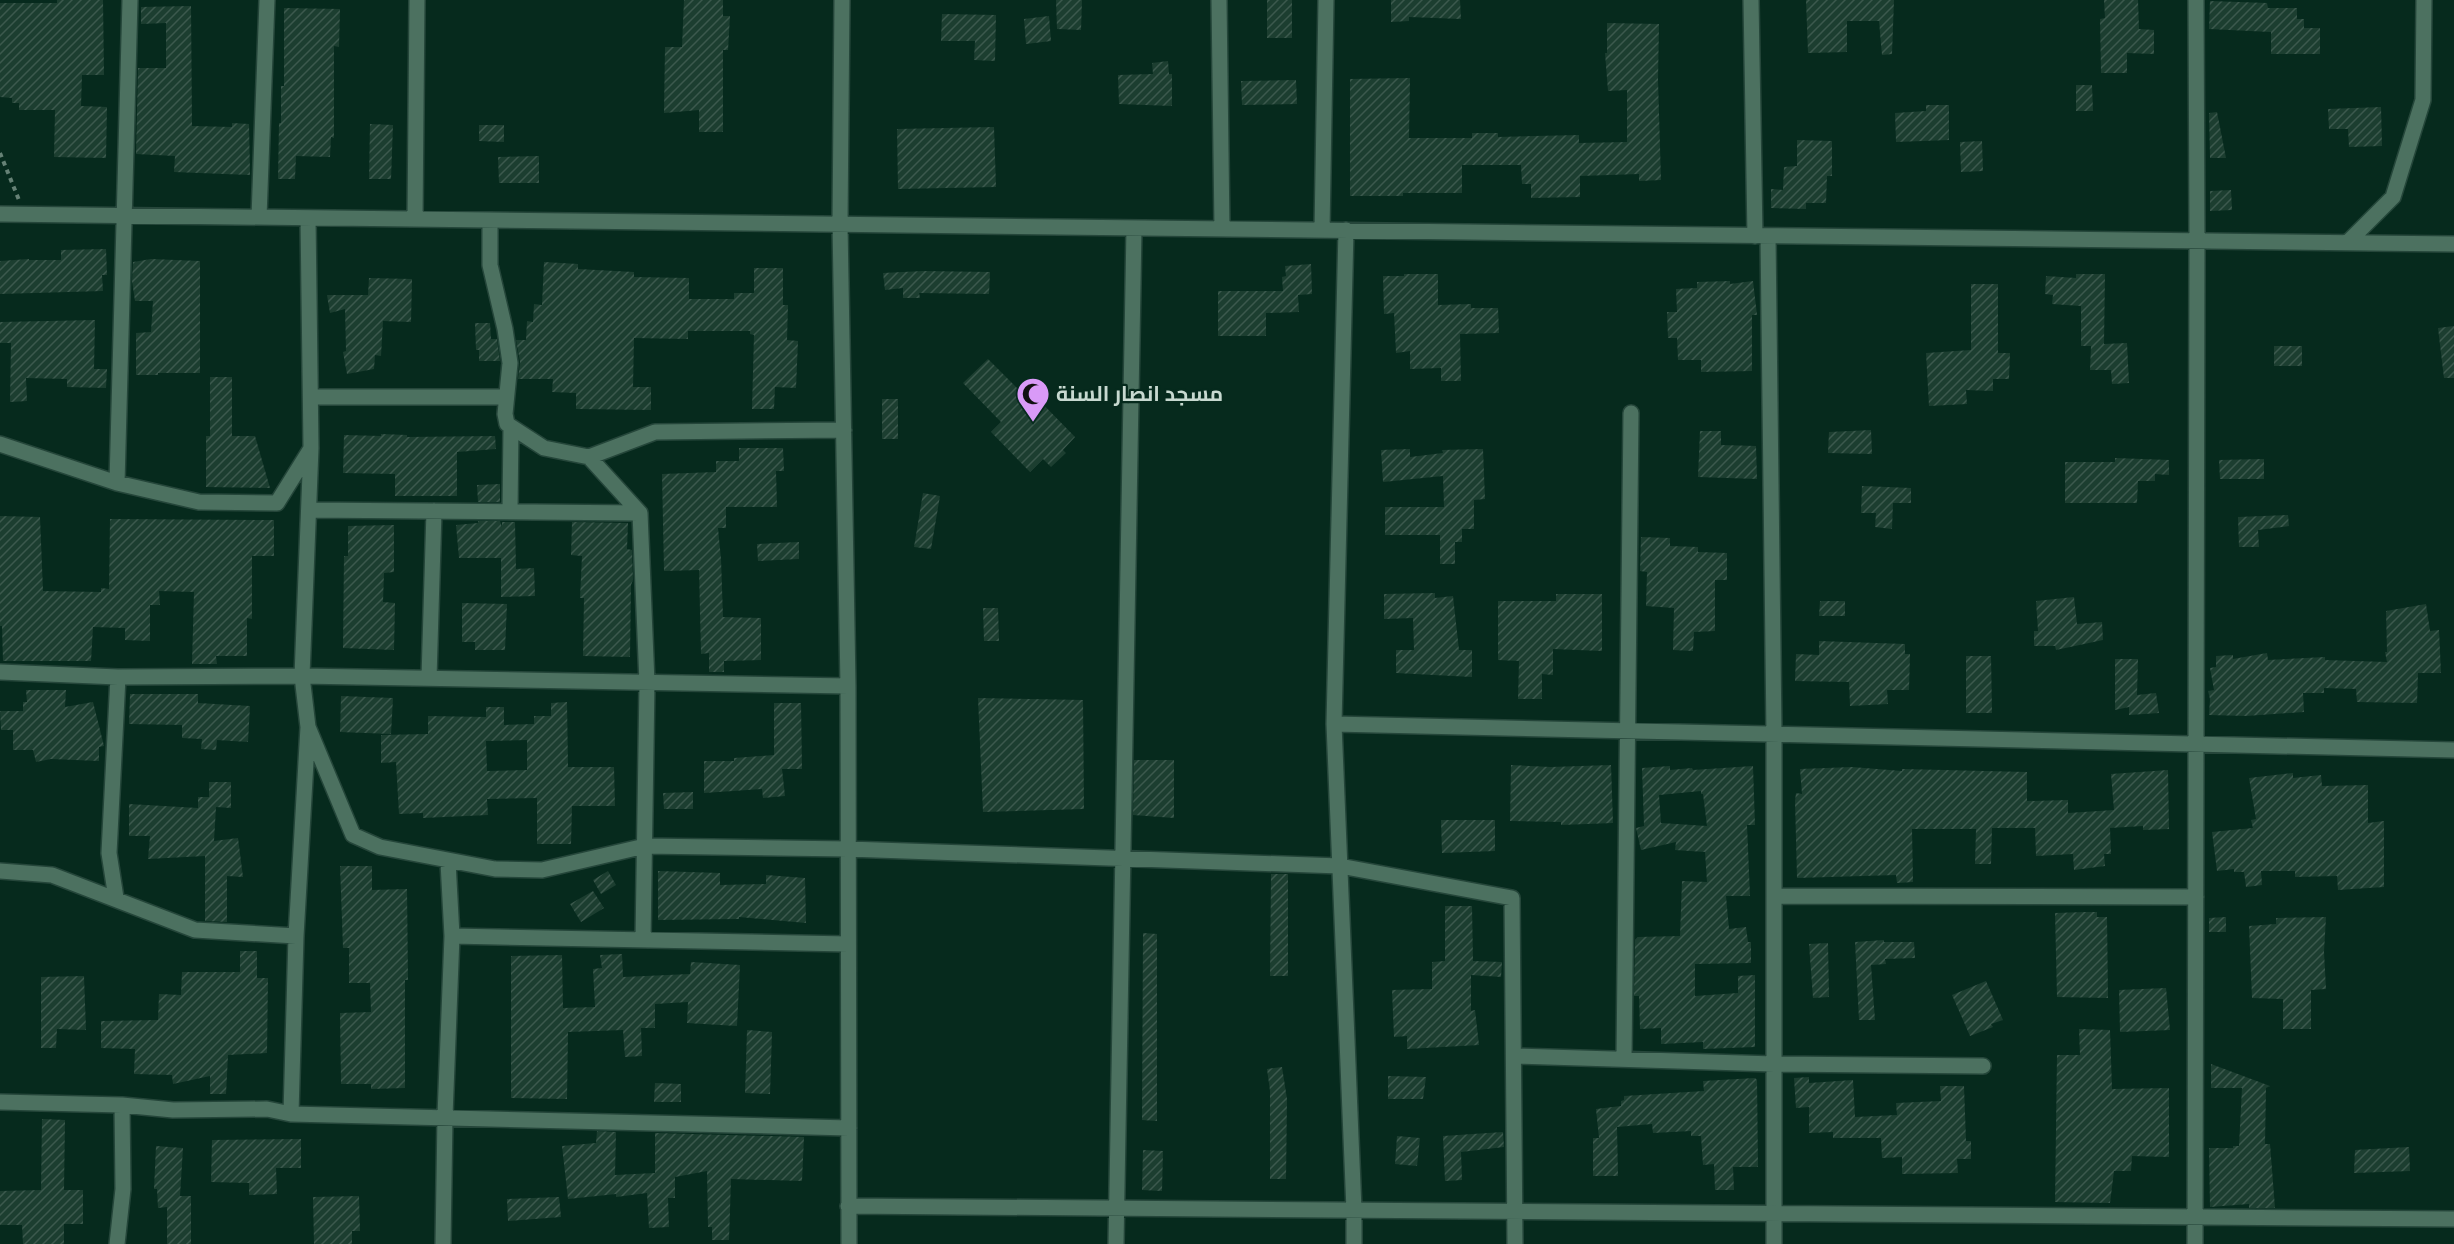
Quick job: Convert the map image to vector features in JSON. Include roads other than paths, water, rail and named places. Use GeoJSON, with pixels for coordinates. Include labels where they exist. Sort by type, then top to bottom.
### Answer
{"type":"FeatureCollection","features":[{"type":"Feature","properties":{"kind":"street"},"geometry":{"type":"LineString","coordinates":[[117,483],[130,0]]}},
{"type":"Feature","properties":{"kind":"street"},"geometry":{"type":"LineString","coordinates":[[260,217],[267,0]]}},
{"type":"Feature","properties":{"kind":"street"},"geometry":{"type":"LineString","coordinates":[[415,219],[417,0]]}},
{"type":"Feature","properties":{"kind":"street"},"geometry":{"type":"LineString","coordinates":[[842,0],[840,224],[848,686],[849,1244]]}},
{"type":"Feature","properties":{"kind":"street"},"geometry":{"type":"LineString","coordinates":[[1219,0],[1222,229]]}},
{"type":"Feature","properties":{"kind":"street"},"geometry":{"type":"LineString","coordinates":[[1322,230],[1326,0]]}},
{"type":"Feature","properties":{"kind":"street"},"geometry":{"type":"LineString","coordinates":[[1751,0],[1762,236],[1774,734],[1774,1244]]}},
{"type":"Feature","properties":{"kind":"street"},"geometry":{"type":"LineString","coordinates":[[2195,1244],[2196,0]]}},
{"type":"Feature","properties":{"kind":"street"},"geometry":{"type":"LineString","coordinates":[[2347,243],[2393,197],[2423,100],[2424,0]]}},
{"type":"Feature","properties":{"kind":"street"},"geometry":{"type":"LineString","coordinates":[[0,214],[2454,244]]}},
{"type":"Feature","properties":{"kind":"street"},"geometry":{"type":"LineString","coordinates":[[291,1114],[296,936],[308,727],[302,676],[311,448],[308,218]]}},
{"type":"Feature","properties":{"kind":"street"},"geometry":{"type":"LineString","coordinates":[[490,220],[489,266],[506,329],[510,363],[505,414],[507,424],[544,448],[589,457],[655,432],[844,430]]}},
{"type":"Feature","properties":{"kind":"street"},"geometry":{"type":"LineString","coordinates":[[1116,1244],[1134,228]]}},
{"type":"Feature","properties":{"kind":"street"},"geometry":{"type":"LineString","coordinates":[[1346,230],[1334,724],[1354,1244]]}},
{"type":"Feature","properties":{"kind":"street"},"geometry":{"type":"LineString","coordinates":[[311,397],[506,397]]}},
{"type":"Feature","properties":{"kind":"street"},"geometry":{"type":"LineString","coordinates":[[1624,1059],[1631,413]]}},
{"type":"Feature","properties":{"kind":"street"},"geometry":{"type":"LineString","coordinates":[[510,511],[511,427]]}},
{"type":"Feature","properties":{"kind":"street"},"geometry":{"type":"LineString","coordinates":[[0,444],[117,483],[199,501],[277,503],[311,448]]}},
{"type":"Feature","properties":{"kind":"street"},"geometry":{"type":"LineString","coordinates":[[589,457],[640,513],[647,683],[643,940]]}},
{"type":"Feature","properties":{"kind":"street"},"geometry":{"type":"LineString","coordinates":[[309,510],[640,513]]}},
{"type":"Feature","properties":{"kind":"street"},"geometry":{"type":"LineString","coordinates":[[429,678],[434,511]]}},
{"type":"Feature","properties":{"kind":"street"},"geometry":{"type":"LineString","coordinates":[[0,672],[118,677],[302,676],[848,686]]}},
{"type":"Feature","properties":{"kind":"street"},"geometry":{"type":"LineString","coordinates":[[116,898],[109,853],[118,677]]}},
{"type":"Feature","properties":{"kind":"street"},"geometry":{"type":"LineString","coordinates":[[1334,724],[2454,750]]}},
{"type":"Feature","properties":{"kind":"street"},"geometry":{"type":"LineString","coordinates":[[308,727],[353,836],[380,847],[448,862],[495,869],[542,870],[645,846],[848,849],[1340,866],[1512,898],[1515,1244]]}},
{"type":"Feature","properties":{"kind":"street"},"geometry":{"type":"LineString","coordinates":[[443,1244],[452,936],[448,862]]}},
{"type":"Feature","properties":{"kind":"street"},"geometry":{"type":"LineString","coordinates":[[0,871],[52,874],[195,930],[296,936]]}},
{"type":"Feature","properties":{"kind":"street"},"geometry":{"type":"LineString","coordinates":[[1774,896],[2196,897]]}},
{"type":"Feature","properties":{"kind":"street"},"geometry":{"type":"LineString","coordinates":[[452,936],[848,944]]}},
{"type":"Feature","properties":{"kind":"street"},"geometry":{"type":"LineString","coordinates":[[1514,1056],[1774,1064],[1983,1066]]}},
{"type":"Feature","properties":{"kind":"street"},"geometry":{"type":"LineString","coordinates":[[0,1102],[122,1105],[173,1110],[267,1109],[291,1114],[445,1116],[849,1128]]}},
{"type":"Feature","properties":{"kind":"street"},"geometry":{"type":"LineString","coordinates":[[117,1244],[123,1190],[122,1105]]}},
{"type":"Feature","properties":{"kind":"street"},"geometry":{"type":"LineString","coordinates":[[848,1206],[2454,1219]]}},
{"type":"Feature","properties":{"kind":"place","name":"مسجد انصار السنة"},"geometry":{"type":"Point","coordinates":[1033,423]}}]}
